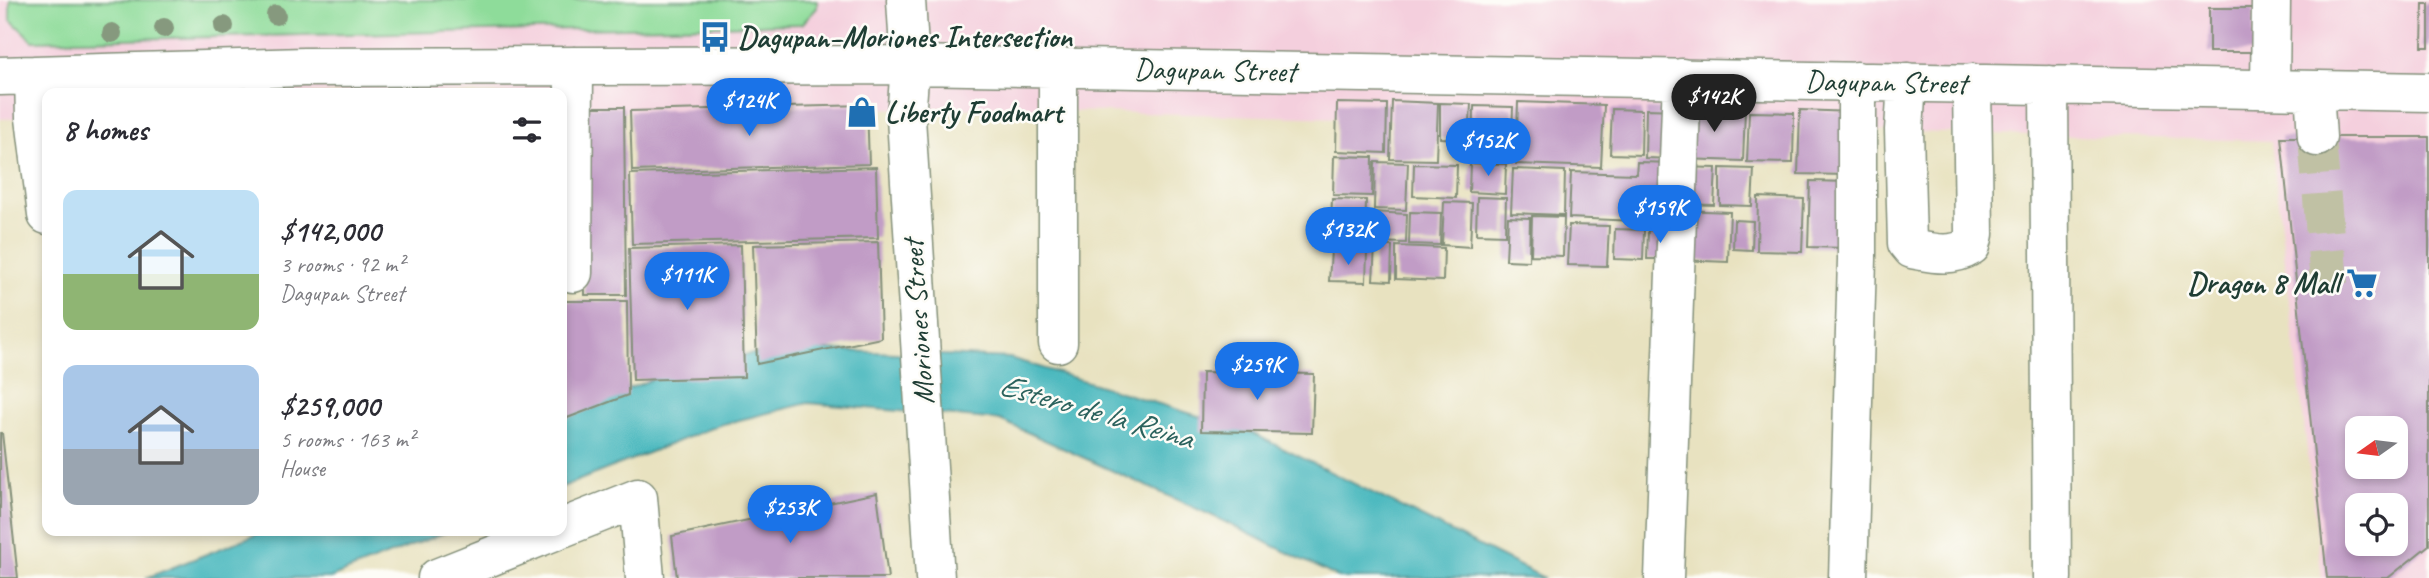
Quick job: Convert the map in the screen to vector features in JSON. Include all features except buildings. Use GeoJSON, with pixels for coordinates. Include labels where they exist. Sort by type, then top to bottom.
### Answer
{"type":"FeatureCollection","features":[{"type":"Feature","properties":{"kind":"street","name":"Moriones Street"},"geometry":{"type":"LineString","coordinates":[[906,0],[910,65],[906,118],[918,345],[935,578]]}},
{"type":"Feature","properties":{"kind":"street"},"geometry":{"type":"LineString","coordinates":[[2270,89],[2271,0]]}},
{"type":"Feature","properties":{"kind":"street","name":"Dagupan Street"},"geometry":{"type":"LineString","coordinates":[[17,75],[304,67],[910,65],[2429,92]]}},
{"type":"Feature","properties":{"kind":"street"},"geometry":{"type":"LineString","coordinates":[[573,273],[574,66]]}},
{"type":"Feature","properties":{"kind":"street"},"geometry":{"type":"LineString","coordinates":[[1058,67],[1058,343]]}},
{"type":"Feature","properties":{"kind":"street"},"geometry":{"type":"LineString","coordinates":[[17,75],[35,118],[42,175]]}},
{"type":"Feature","properties":{"kind":"street"},"geometry":{"type":"LineString","coordinates":[[1664,578],[1682,78]]}},
{"type":"Feature","properties":{"kind":"street"},"geometry":{"type":"LineString","coordinates":[[1848,578],[1857,259],[1857,81]]}},
{"type":"Feature","properties":{"kind":"street"},"geometry":{"type":"LineString","coordinates":[[1907,82],[1903,130],[1907,243],[1912,249],[1940,254],[1958,254],[1971,246],[1972,83]]}},
{"type":"Feature","properties":{"kind":"street"},"geometry":{"type":"LineString","coordinates":[[2049,85],[2052,578]]}},
{"type":"Feature","properties":{"kind":"street"},"geometry":{"type":"LineString","coordinates":[[2314,90],[2317,137]]}},
{"type":"Feature","properties":{"kind":"street"},"geometry":{"type":"LineString","coordinates":[[567,526],[638,498],[645,578]]}},
{"type":"Feature","properties":{"kind":"street"},"geometry":{"type":"LineString","coordinates":[[437,578],[542,536]]}},
{"type":"Feature","properties":{"kind":"shaded area"},"geometry":{"type":"Polygon","coordinates":[[[0,0],[2429,0],[2429,578],[2322,578],[2271,141],[944,108],[567,112],[567,88],[42,88],[42,118],[0,119],[0,0]]]}},
{"type":"Feature","properties":{"kind":"green space"},"geometry":{"type":"Polygon","coordinates":[[[10,0],[817,0],[817,8],[802,24],[33,41],[10,19],[10,0]]]}},
{"type":"Feature","properties":{"kind":"water","name":"Estero de la Reina"},"geometry":{"type":"Polygon","coordinates":[[[804,349],[1010,358],[1250,432],[1544,578],[1339,578],[1215,517],[1000,420],[808,403],[719,425],[567,485],[567,413],[703,359],[804,349]]]}},
{"type":"Feature","properties":{"kind":"water"},"geometry":{"type":"Polygon","coordinates":[[[252,536],[436,536],[330,578],[146,578],[252,536]]]}},
{"type":"Feature","properties":{"kind":"tunnel"},"geometry":{"type":"LineString","coordinates":[[2317,137],[2329,284]]}},
{"type":"Feature","properties":{"kind":"place","name":"Dagupan–Moriones Intersection"},"geometry":{"type":"Point","coordinates":[715,37]}},
{"type":"Feature","properties":{"kind":"place","name":"Liberty Foodmart"},"geometry":{"type":"Point","coordinates":[862,112]}},
{"type":"Feature","properties":{"kind":"place","name":"Dragon 8 Mall"},"geometry":{"type":"Point","coordinates":[2362,283]}}]}
